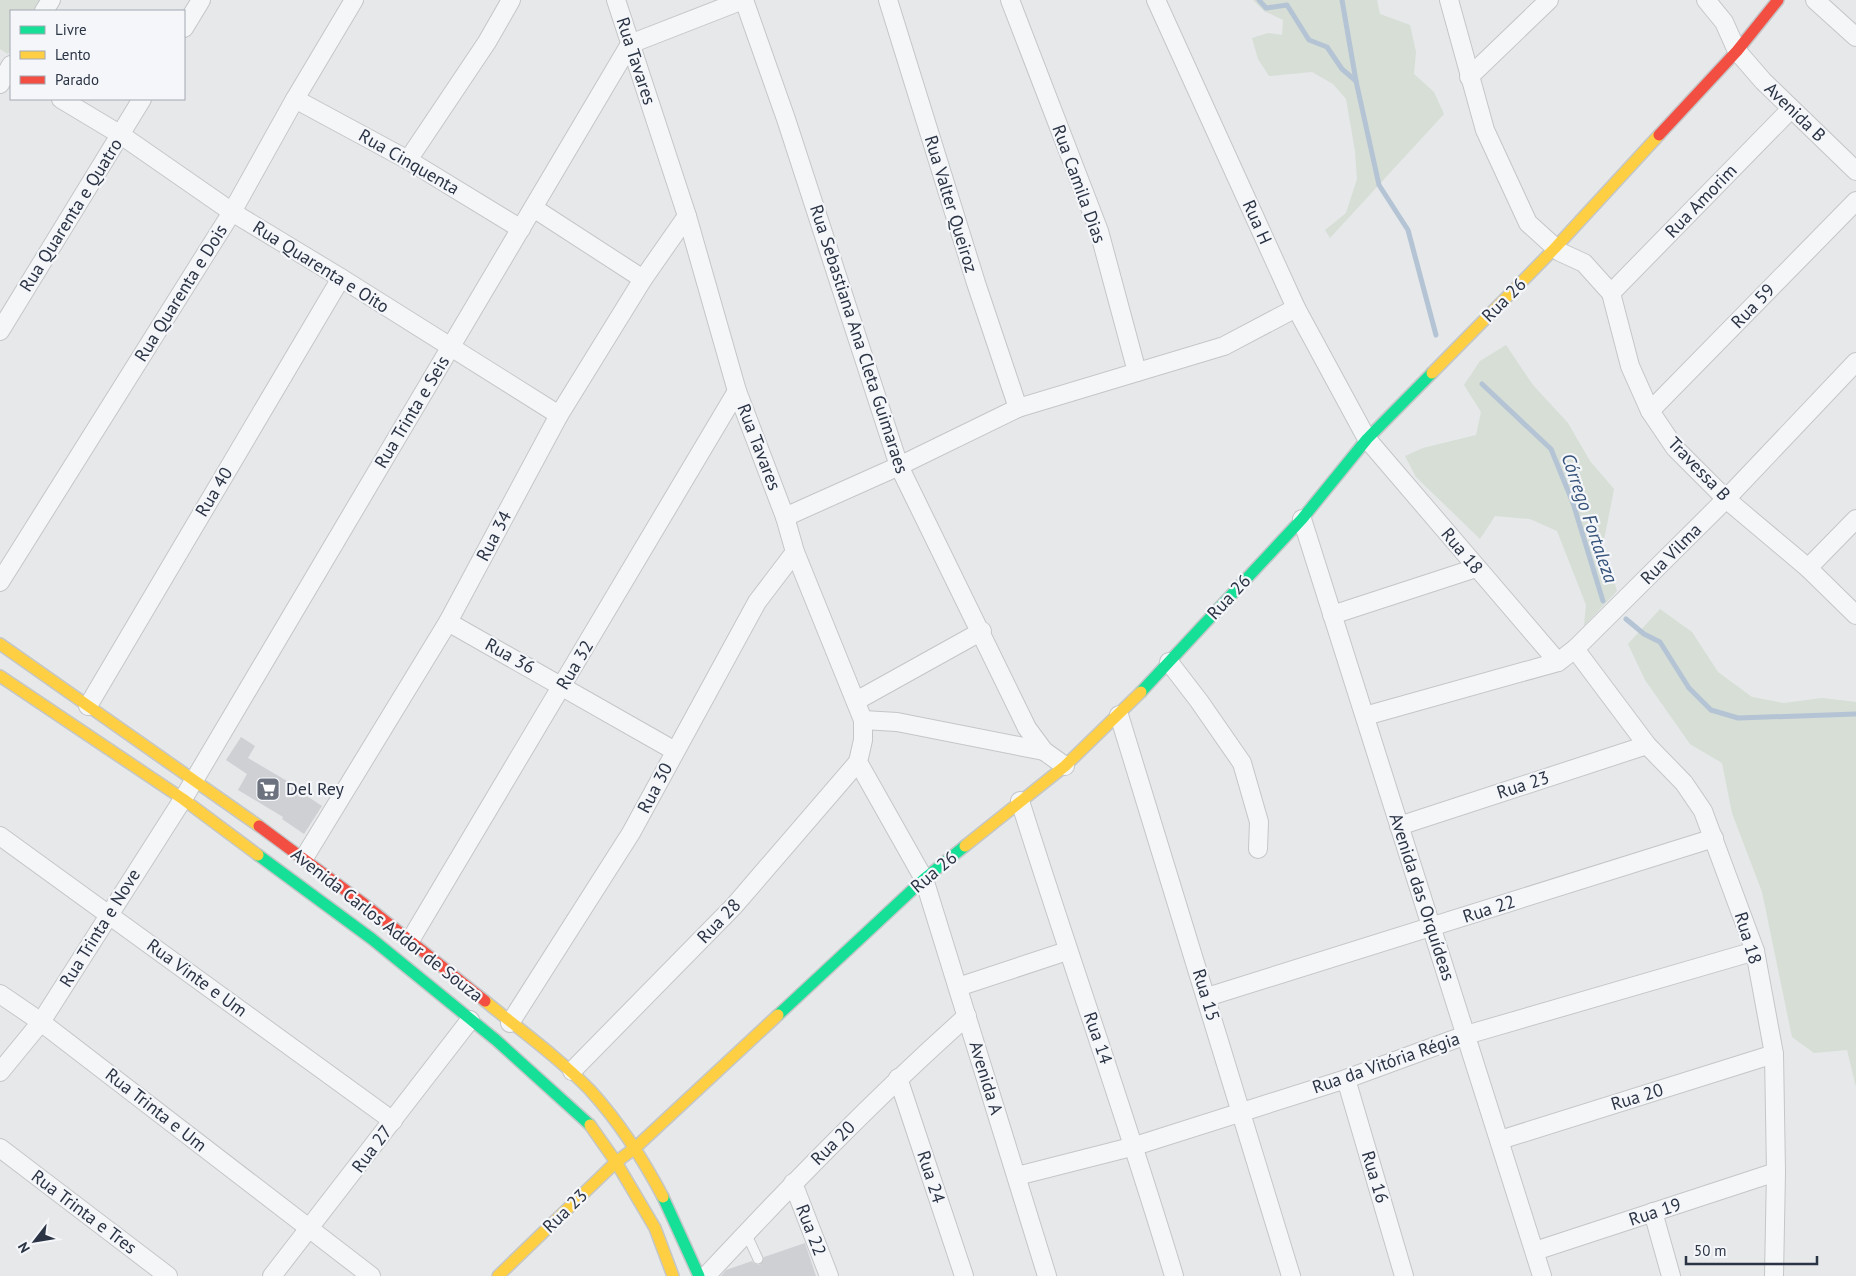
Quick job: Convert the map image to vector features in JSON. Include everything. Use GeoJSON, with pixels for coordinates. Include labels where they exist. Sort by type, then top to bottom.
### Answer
{"type":"FeatureCollection","features":[{"type":"Feature","properties":{"kind":"street"},"geometry":{"type":"LineString","coordinates":[[185,26],[201,0]]}},
{"type":"Feature","properties":{"kind":"street","name":"Rua Quarenta e Dois"},"geometry":{"type":"LineString","coordinates":[[0,582],[232,212],[295,99],[354,0]]}},
{"type":"Feature","properties":{"kind":"street"},"geometry":{"type":"LineString","coordinates":[[408,160],[487,42],[510,0]]}},
{"type":"Feature","properties":{"kind":"street","name":"Rua Tavares"},"geometry":{"type":"LineString","coordinates":[[616,0],[687,216],[737,391],[785,517],[796,552],[863,720],[863,740],[858,762]]}},
{"type":"Feature","properties":{"kind":"street"},"geometry":{"type":"LineString","coordinates":[[630,44],[744,0]]}},
{"type":"Feature","properties":{"kind":"street","name":"Rua Sebastiana Ana Cleta Guimaraes"},"geometry":{"type":"LineString","coordinates":[[744,0],[786,119],[899,466],[982,631],[1027,728],[1044,752],[1065,766]]}},
{"type":"Feature","properties":{"kind":"street","name":"Rua Valter Queiroz"},"geometry":{"type":"LineString","coordinates":[[888,0],[976,283],[1018,408]]}},
{"type":"Feature","properties":{"kind":"street","name":"Rua Camila Dias"},"geometry":{"type":"LineString","coordinates":[[1010,0],[1098,231],[1136,372]]}},
{"type":"Feature","properties":{"kind":"street","name":"Rua H"},"geometry":{"type":"LineString","coordinates":[[1156,0],[1296,308],[1367,439]]}},
{"type":"Feature","properties":{"kind":"street","name":"Travessa B"},"geometry":{"type":"LineString","coordinates":[[1449,0],[1485,130],[1528,223],[1555,248],[1584,263],[1611,293],[1630,366],[1650,411],[1675,448],[1726,499],[1808,568],[1856,615]]}},
{"type":"Feature","properties":{"kind":"street"},"geometry":{"type":"LineString","coordinates":[[1470,77],[1549,0]]}},
{"type":"Feature","properties":{"kind":"street","name":"Avenida B"},"geometry":{"type":"LineString","coordinates":[[1706,0],[1724,22],[1737,51],[1791,109],[1856,171]]}},
{"type":"Feature","properties":{"kind":"street","name":"Rua 26"},"geometry":{"type":"LineString","coordinates":[[635,1148],[924,879],[1065,766],[1119,716],[1302,519],[1367,439],[1555,248],[1737,51],[1778,0]]}},
{"type":"Feature","properties":{"kind":"street"},"geometry":{"type":"LineString","coordinates":[[1815,0],[1856,37]]}},
{"type":"Feature","properties":{"kind":"street","name":"Rua Trinta e Seis"},"geometry":{"type":"LineString","coordinates":[[194,780],[534,209],[630,44]]}},
{"type":"Feature","properties":{"kind":"street"},"geometry":{"type":"LineString","coordinates":[[0,84],[8,66]]}},
{"type":"Feature","properties":{"kind":"street","name":"Rua Cinquenta"},"geometry":{"type":"LineString","coordinates":[[295,99],[408,160],[521,229]]}},
{"type":"Feature","properties":{"kind":"street","name":"Rua Quarenta e Oito"},"geometry":{"type":"LineString","coordinates":[[63,100],[120,134],[232,212],[341,278],[559,416]]}},
{"type":"Feature","properties":{"kind":"street","name":"Rua Quarenta e Quatro"},"geometry":{"type":"LineString","coordinates":[[0,330],[141,100]]}},
{"type":"Feature","properties":{"kind":"street","name":"Rua Amorim"},"geometry":{"type":"LineString","coordinates":[[1611,293],[1791,109]]}},
{"type":"Feature","properties":{"kind":"street","name":"Rua 59"},"geometry":{"type":"LineString","coordinates":[[1650,411],[1856,201]]}},
{"type":"Feature","properties":{"kind":"street"},"geometry":{"type":"LineString","coordinates":[[534,209],[643,278]]}},
{"type":"Feature","properties":{"kind":"street","name":"Rua 34"},"geometry":{"type":"LineString","coordinates":[[304,858],[448,622],[559,416],[643,278],[687,216]]}},
{"type":"Feature","properties":{"kind":"street","name":"Rua 40"},"geometry":{"type":"LineString","coordinates":[[88,706],[341,278]]}},
{"type":"Feature","properties":{"kind":"street"},"geometry":{"type":"LineString","coordinates":[[785,517],[899,466],[1018,408],[1224,346],[1296,308]]}},
{"type":"Feature","properties":{"kind":"street","name":"Rua Vilma"},"geometry":{"type":"LineString","coordinates":[[1365,716],[1558,662],[1576,649],[1726,499],[1856,362]]}},
{"type":"Feature","properties":{"kind":"street","name":"Rua 32"},"geometry":{"type":"LineString","coordinates":[[411,938],[563,686],[737,391]]}},
{"type":"Feature","properties":{"kind":"street","name":"Rua 18"},"geometry":{"type":"LineString","coordinates":[[1367,439],[1558,662]]}},
{"type":"Feature","properties":{"kind":"street","name":"Avenida das Orquídeas"},"geometry":{"type":"LineString","coordinates":[[1302,519],[1542,1276]]}},
{"type":"Feature","properties":{"kind":"street"},"geometry":{"type":"LineString","coordinates":[[1808,568],[1856,519]]}},
{"type":"Feature","properties":{"kind":"street","name":"Rua 30"},"geometry":{"type":"LineString","coordinates":[[510,1023],[631,833],[757,602],[796,552]]}},
{"type":"Feature","properties":{"kind":"street"},"geometry":{"type":"LineString","coordinates":[[1332,615],[1476,568]]}},
{"type":"Feature","properties":{"kind":"street","name":"Rua 36"},"geometry":{"type":"LineString","coordinates":[[448,622],[675,751]]}},
{"type":"Feature","properties":{"kind":"street"},"geometry":{"type":"LineString","coordinates":[[856,701],[982,631]]}},
{"type":"Feature","properties":{"kind":"street","name":"Avenida Carlos Addor de Souza"},"geometry":{"type":"LineString","coordinates":[[0,644],[304,858],[411,938],[510,1023],[572,1071],[603,1104],[635,1148],[675,1217],[699,1276]]}},
{"type":"Feature","properties":{"kind":"street","name":"Rua 18"},"geometry":{"type":"LineString","coordinates":[[1576,649],[1647,745],[1684,782],[1703,811],[1755,951],[1774,1054],[1776,1172],[1774,1276]]}},
{"type":"Feature","properties":{"kind":"street"},"geometry":{"type":"LineString","coordinates":[[1168,662],[1199,701],[1242,763],[1259,822],[1258,849]]}},
{"type":"Feature","properties":{"kind":"street","name":"Avenida Carlos Addor de Souza"},"geometry":{"type":"LineString","coordinates":[[0,676],[183,799],[372,939],[586,1120],[616,1162],[655,1228],[673,1276]]}},
{"type":"Feature","properties":{"kind":"street","name":"Rua 15"},"geometry":{"type":"LineString","coordinates":[[1119,716],[1207,997],[1291,1276]]}},
{"type":"Feature","properties":{"kind":"street"},"geometry":{"type":"LineString","coordinates":[[863,720],[897,722],[1044,752]]}},
{"type":"Feature","properties":{"kind":"street","name":"Rua 23"},"geometry":{"type":"LineString","coordinates":[[1400,826],[1647,745]]}},
{"type":"Feature","properties":{"kind":"street"},"geometry":{"type":"LineString","coordinates":[[858,762],[924,879]]}},
{"type":"Feature","properties":{"kind":"street","name":"Rua 28"},"geometry":{"type":"LineString","coordinates":[[572,1071],[734,906],[858,762]]}},
{"type":"Feature","properties":{"kind":"street","name":"Rua Trinta e Nove"},"geometry":{"type":"LineString","coordinates":[[0,1072],[41,1022],[194,780]]}},
{"type":"Feature","properties":{"kind":"street","name":"Rua 14"},"geometry":{"type":"LineString","coordinates":[[1020,801],[1067,951],[1135,1146],[1174,1276]]}},
{"type":"Feature","properties":{"kind":"street","name":"Rua Vinte e Um"},"geometry":{"type":"LineString","coordinates":[[0,836],[393,1121]]}},
{"type":"Feature","properties":{"kind":"street","name":"Rua 22"},"geometry":{"type":"LineString","coordinates":[[1207,997],[1714,838]]}},
{"type":"Feature","properties":{"kind":"street","name":"Avenida A"},"geometry":{"type":"LineString","coordinates":[[924,879],[1047,1276]]}},
{"type":"Feature","properties":{"kind":"street"},"geometry":{"type":"LineString","coordinates":[[958,988],[1067,951]]}},
{"type":"Feature","properties":{"kind":"street","name":"Rua da Vitória Régia"},"geometry":{"type":"LineString","coordinates":[[1017,1176],[1135,1146],[1346,1079],[1466,1035],[1755,951]]}},
{"type":"Feature","properties":{"kind":"street","name":"Rua Trinta e Um"},"geometry":{"type":"LineString","coordinates":[[0,994],[41,1022],[371,1276]]}},
{"type":"Feature","properties":{"kind":"street","name":"Rua 20"},"geometry":{"type":"LineString","coordinates":[[706,1276],[793,1183],[898,1078],[967,1016]]}},
{"type":"Feature","properties":{"kind":"street","name":"Rua 27"},"geometry":{"type":"LineString","coordinates":[[272,1276],[470,1020]]}},
{"type":"Feature","properties":{"kind":"street","name":"Rua 20"},"geometry":{"type":"LineString","coordinates":[[1500,1140],[1774,1054]]}},
{"type":"Feature","properties":{"kind":"street","name":"Rua 24"},"geometry":{"type":"LineString","coordinates":[[898,1078],[964,1276]]}},
{"type":"Feature","properties":{"kind":"street","name":"Rua 16"},"geometry":{"type":"LineString","coordinates":[[1346,1079],[1404,1276]]}},
{"type":"Feature","properties":{"kind":"street","name":"Rua Trinta e Tres"},"geometry":{"type":"LineString","coordinates":[[0,1148],[168,1276]]}},
{"type":"Feature","properties":{"kind":"street","name":"Rua 23"},"geometry":{"type":"LineString","coordinates":[[498,1276],[616,1162],[635,1148]]}},
{"type":"Feature","properties":{"kind":"street","name":"Rua 19"},"geometry":{"type":"LineString","coordinates":[[1535,1251],[1776,1172]]}},
{"type":"Feature","properties":{"kind":"street","name":"Rua 22"},"geometry":{"type":"LineString","coordinates":[[793,1183],[829,1276]]}},
{"type":"Feature","properties":{"kind":"street"},"geometry":{"type":"LineString","coordinates":[[1653,1212],[1671,1276]]}},
{"type":"Feature","properties":{"kind":"lane"},"geometry":{"type":"LineString","coordinates":[[746,1233],[758,1259]]}},
{"type":"Feature","properties":{"kind":"shaded area"},"geometry":{"type":"Polygon","coordinates":[[[0,0],[40,0],[35,10],[10,10],[10,51],[8,54],[0,49],[0,0]]]}},
{"type":"Feature","properties":{"kind":"shaded area"},"geometry":{"type":"Polygon","coordinates":[[[1253,0],[1377,0],[1380,14],[1410,25],[1416,52],[1414,74],[1434,92],[1444,114],[1330,238],[1325,230],[1346,213],[1357,179],[1355,151],[1346,99],[1333,84],[1312,72],[1269,76],[1258,59],[1252,38],[1268,33],[1282,35],[1283,20],[1264,11],[1253,0]]]}},
{"type":"Feature","properties":{"kind":"shaded area"},"geometry":{"type":"Polygon","coordinates":[[[1506,345],[1533,385],[1568,423],[1590,461],[1614,489],[1603,545],[1617,591],[1584,626],[1586,605],[1557,531],[1530,519],[1495,516],[1480,539],[1416,477],[1405,456],[1423,448],[1476,435],[1481,412],[1464,385],[1480,361],[1506,345]]]}},
{"type":"Feature","properties":{"kind":"shaded area"},"geometry":{"type":"Polygon","coordinates":[[[1660,609],[1692,632],[1718,672],[1752,697],[1784,703],[1822,698],[1856,702],[1856,1087],[1847,1050],[1814,1053],[1792,1037],[1762,892],[1732,813],[1722,763],[1690,744],[1645,680],[1628,644],[1660,609]]]}},
{"type":"Feature","properties":{"kind":"building"},"geometry":{"type":"Polygon","coordinates":[[[241,737],[255,746],[248,758],[299,788],[298,790],[322,806],[304,834],[282,819],[283,817],[238,790],[247,774],[226,760],[241,737]]]}},
{"type":"Feature","properties":{"kind":"building"},"geometry":{"type":"Polygon","coordinates":[[[805,1243],[816,1276],[721,1276],[726,1270],[752,1261],[760,1265],[764,1257],[805,1243]]]}},
{"type":"Feature","properties":{"kind":"waterway","name":"Córrego Fortaleza"},"geometry":{"type":"LineString","coordinates":[[1259,0],[1266,8],[1287,5],[1309,40],[1327,47],[1342,69],[1356,81]]}},
{"type":"Feature","properties":{"kind":"waterway","name":"Córrego Fortaleza"},"geometry":{"type":"LineString","coordinates":[[1342,0],[1356,81],[1379,185],[1408,230],[1436,335]]}},
{"type":"Feature","properties":{"kind":"waterway","name":"Córrego Fortaleza"},"geometry":{"type":"LineString","coordinates":[[1482,384],[1551,449],[1573,503],[1603,601]]}},
{"type":"Feature","properties":{"kind":"waterway","name":"Córrego Fortaleza"},"geometry":{"type":"LineString","coordinates":[[1626,619],[1644,634],[1660,642],[1689,688],[1711,710],[1738,718],[1856,714]]}},
{"type":"Feature","properties":{"kind":"traffic: fast"},"geometry":{"type":"LineString","coordinates":[[1141,692],[1302,519],[1367,439],[1432,373]]}},
{"type":"Feature","properties":{"kind":"traffic: fast"},"geometry":{"type":"LineString","coordinates":[[778,1015],[924,879],[965,846]]}},
{"type":"Feature","properties":{"kind":"traffic: fast"},"geometry":{"type":"LineString","coordinates":[[258,855],[372,939],[496,1040],[590,1125]]}},
{"type":"Feature","properties":{"kind":"traffic: fast"},"geometry":{"type":"LineString","coordinates":[[663,1197],[699,1276]]}},
{"type":"Feature","properties":{"kind":"traffic: slow"},"geometry":{"type":"LineString","coordinates":[[1432,373],[1555,248],[1659,135]]}},
{"type":"Feature","properties":{"kind":"traffic: slow"},"geometry":{"type":"LineString","coordinates":[[0,644],[259,826]]}},
{"type":"Feature","properties":{"kind":"traffic: slow"},"geometry":{"type":"LineString","coordinates":[[0,676],[183,799],[258,855]]}},
{"type":"Feature","properties":{"kind":"traffic: slow"},"geometry":{"type":"LineString","coordinates":[[965,846],[1065,766],[1141,692]]}},
{"type":"Feature","properties":{"kind":"traffic: slow"},"geometry":{"type":"LineString","coordinates":[[485,1001],[552,1055],[590,1090],[630,1141],[663,1197]]}},
{"type":"Feature","properties":{"kind":"traffic: slow"},"geometry":{"type":"LineString","coordinates":[[498,1276],[616,1162],[635,1148],[778,1015]]}},
{"type":"Feature","properties":{"kind":"traffic: slow"},"geometry":{"type":"LineString","coordinates":[[590,1125],[616,1162],[655,1228],[673,1276]]}},
{"type":"Feature","properties":{"kind":"traffic: jam"},"geometry":{"type":"LineString","coordinates":[[1659,135],[1737,51],[1778,0]]}},
{"type":"Feature","properties":{"kind":"traffic: jam"},"geometry":{"type":"LineString","coordinates":[[259,826],[364,904],[485,1001]]}},
{"type":"Feature","properties":{"kind":"place","name":"Del Rey"},"geometry":{"type":"Point","coordinates":[268,789]}}]}
